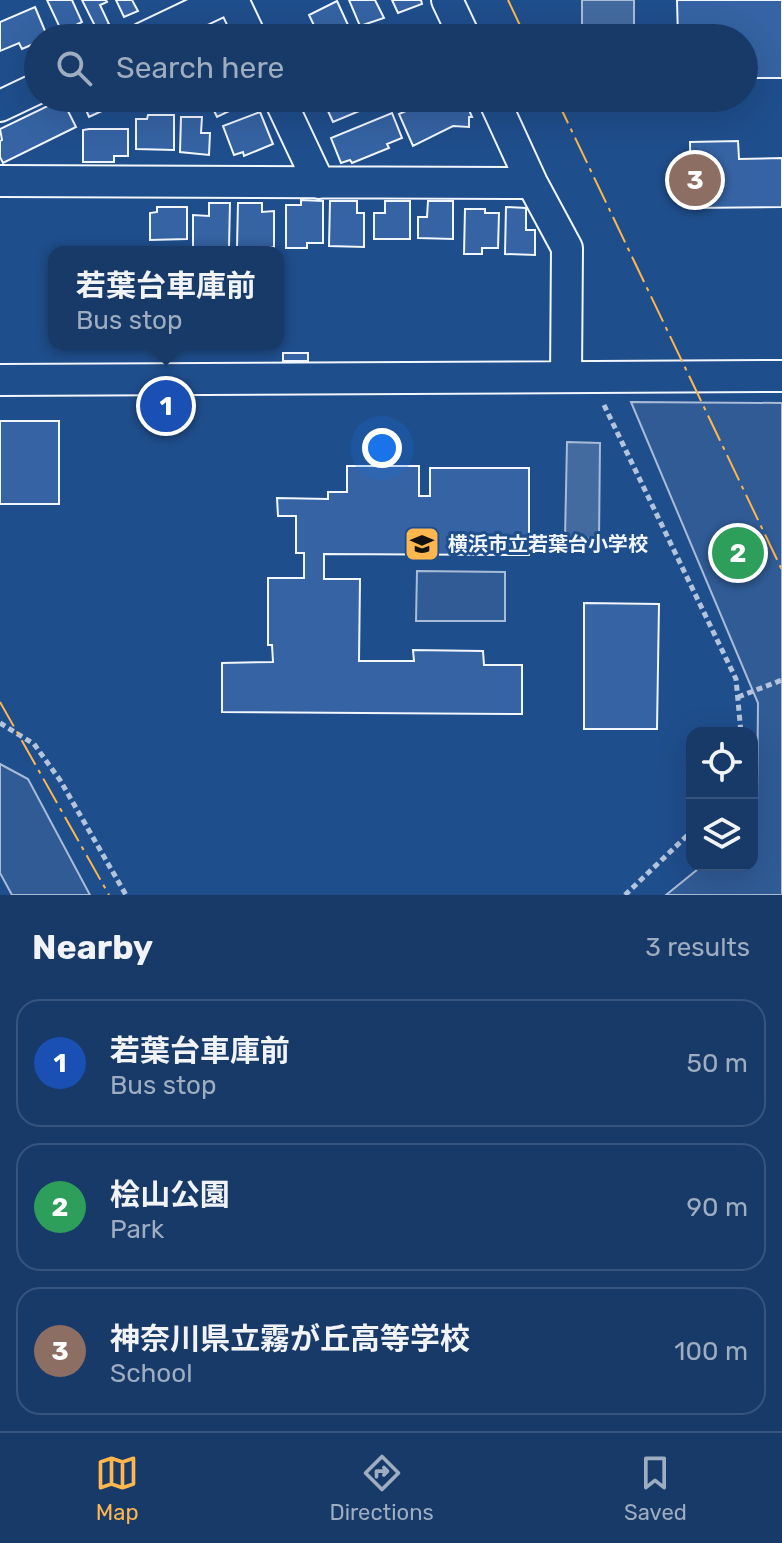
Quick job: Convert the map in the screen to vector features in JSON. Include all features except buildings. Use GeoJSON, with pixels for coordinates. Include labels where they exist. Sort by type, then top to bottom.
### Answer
{"type":"FeatureCollection","features":[{"type":"Feature","properties":{"kind":"street"},"geometry":{"type":"LineString","coordinates":[[172,24],[223,0]]}},
{"type":"Feature","properties":{"kind":"street"},"geometry":{"type":"LineString","coordinates":[[233,0],[244,24]]}},
{"type":"Feature","properties":{"kind":"street"},"geometry":{"type":"LineString","coordinates":[[447,0],[458,24]]}},
{"type":"Feature","properties":{"kind":"street"},"geometry":{"type":"LineString","coordinates":[[0,106],[24,95]]}},
{"type":"Feature","properties":{"kind":"street"},"geometry":{"type":"LineString","coordinates":[[286,112],[319,183]]}},
{"type":"Feature","properties":{"kind":"street"},"geometry":{"type":"LineString","coordinates":[[499,112],[532,183],[567,248],[566,377]]}},
{"type":"Feature","properties":{"kind":"street"},"geometry":{"type":"LineString","coordinates":[[0,181],[532,183]]}},
{"type":"Feature","properties":{"kind":"street"},"geometry":{"type":"LineString","coordinates":[[0,380],[782,376]]}},
{"type":"Feature","properties":{"kind":"path"},"geometry":{"type":"LineString","coordinates":[[604,404],[736,679],[740,727]]}},
{"type":"Feature","properties":{"kind":"path"},"geometry":{"type":"LineString","coordinates":[[738,697],[782,680]]}},
{"type":"Feature","properties":{"kind":"path"},"geometry":{"type":"LineString","coordinates":[[0,723],[34,744],[60,780],[126,895]]}},
{"type":"Feature","properties":{"kind":"path"},"geometry":{"type":"LineString","coordinates":[[625,895],[686,837]]}},
{"type":"Feature","properties":{"kind":"shaded area"},"geometry":{"type":"Polygon","coordinates":[[[582,0],[634,0],[634,24],[582,24],[582,0]]]}},
{"type":"Feature","properties":{"kind":"shaded area"},"geometry":{"type":"Polygon","coordinates":[[[631,402],[782,403],[782,895],[666,895],[696,871],[758,871],[758,703],[631,402]]]}},
{"type":"Feature","properties":{"kind":"shaded area"},"geometry":{"type":"Polygon","coordinates":[[[567,442],[600,443],[599,539],[565,538],[567,442]]]}},
{"type":"Feature","properties":{"kind":"shaded area"},"geometry":{"type":"Polygon","coordinates":[[[417,571],[505,572],[505,621],[416,621],[417,571]]]}},
{"type":"Feature","properties":{"kind":"shaded area"},"geometry":{"type":"Polygon","coordinates":[[[0,764],[28,779],[90,895],[12,895],[0,873],[0,764]]]}},
{"type":"Feature","properties":{"kind":"power"},"geometry":{"type":"LineString","coordinates":[[508,0],[519,24]]}},
{"type":"Feature","properties":{"kind":"power"},"geometry":{"type":"LineString","coordinates":[[563,112],[782,570]]}},
{"type":"Feature","properties":{"kind":"power"},"geometry":{"type":"LineString","coordinates":[[0,702],[109,895]]}},
{"type":"Feature","properties":{"kind":"place","name":"神奈川県立霧が丘高等学校"},"geometry":{"type":"Point","coordinates":[695,180]}},
{"type":"Feature","properties":{"kind":"place","name":"若葉台車庫前"},"geometry":{"type":"Point","coordinates":[166,406]}},
{"type":"Feature","properties":{"kind":"place","name":"横浜市立若葉台小学校"},"geometry":{"type":"Point","coordinates":[422,544]}},
{"type":"Feature","properties":{"kind":"place","name":"桧山公園"},"geometry":{"type":"Point","coordinates":[738,553]}}]}
